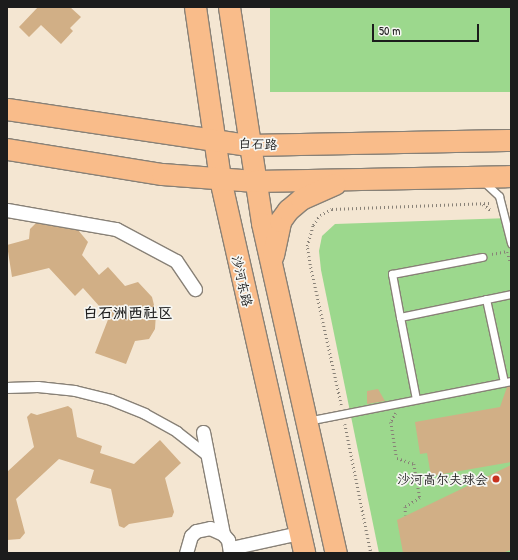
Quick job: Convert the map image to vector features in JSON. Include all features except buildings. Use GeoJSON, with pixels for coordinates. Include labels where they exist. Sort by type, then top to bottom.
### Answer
{"type":"FeatureCollection","features":[{"type":"Feature","properties":{"kind":"main road","name":"沙河东路"},"geometry":{"type":"LineString","coordinates":[[195,7],[220,179],[304,553]]}},
{"type":"Feature","properties":{"kind":"main road"},"geometry":{"type":"LineString","coordinates":[[229,7],[248,145],[273,274],[336,553]]}},
{"type":"Feature","properties":{"kind":"main road","name":"白石路"},"geometry":{"type":"LineString","coordinates":[[7,109],[248,145],[511,140]]}},
{"type":"Feature","properties":{"kind":"main road"},"geometry":{"type":"LineString","coordinates":[[7,149],[162,174],[255,181],[511,176]]}},
{"type":"Feature","properties":{"kind":"main road"},"geometry":{"type":"LineString","coordinates":[[273,274],[276,234],[288,210],[301,199],[354,180]]}},
{"type":"Feature","properties":{"kind":"street"},"geometry":{"type":"LineString","coordinates":[[7,210],[116,229],[176,262],[195,289]]}},
{"type":"Feature","properties":{"kind":"street"},"geometry":{"type":"LineString","coordinates":[[7,388],[38,387],[67,390],[111,400],[145,414],[171,428],[206,455]]}},
{"type":"Feature","properties":{"kind":"street"},"geometry":{"type":"LineString","coordinates":[[203,432],[206,455],[223,534],[231,550],[299,533]]}},
{"type":"Feature","properties":{"kind":"street"},"geometry":{"type":"LineString","coordinates":[[186,553],[187,542],[196,531],[210,528],[223,534]]}},
{"type":"Feature","properties":{"kind":"lane"},"geometry":{"type":"LineString","coordinates":[[478,177],[500,196],[503,203],[511,243]]}},
{"type":"Feature","properties":{"kind":"lane"},"geometry":{"type":"LineString","coordinates":[[416,399],[392,274],[482,257]]}},
{"type":"Feature","properties":{"kind":"lane"},"geometry":{"type":"LineString","coordinates":[[400,317],[511,294]]}},
{"type":"Feature","properties":{"kind":"lane"},"geometry":{"type":"LineString","coordinates":[[307,421],[508,381],[486,299]]}},
{"type":"Feature","properties":{"kind":"path"},"geometry":{"type":"LineString","coordinates":[[371,553],[343,413],[310,266],[307,246],[313,225],[320,215],[332,209],[503,203]]}},
{"type":"Feature","properties":{"kind":"path"},"geometry":{"type":"LineString","coordinates":[[482,257],[507,251],[511,263]]}},
{"type":"Feature","properties":{"kind":"path"},"geometry":{"type":"LineString","coordinates":[[404,401],[391,422],[397,458],[414,464],[420,498],[406,507],[406,515]]}},
{"type":"Feature","properties":{"kind":"green space"},"geometry":{"type":"Polygon","coordinates":[[[270,7],[511,7],[511,92],[270,92],[270,7]]]}},
{"type":"Feature","properties":{"kind":"green space","name":"沙河高尔夫球会"},"geometry":{"type":"Polygon","coordinates":[[[511,218],[511,553],[379,553],[321,270],[319,251],[322,236],[335,224],[511,218]]]}},
{"type":"Feature","properties":{"kind":"place","name":"沙河高尔夫球会"},"geometry":{"type":"Point","coordinates":[496,479]}},
{"type":"Feature","properties":{"kind":"district","name":"白石洲西社区"},"geometry":{"type":"Point","coordinates":[128,313]}}]}
